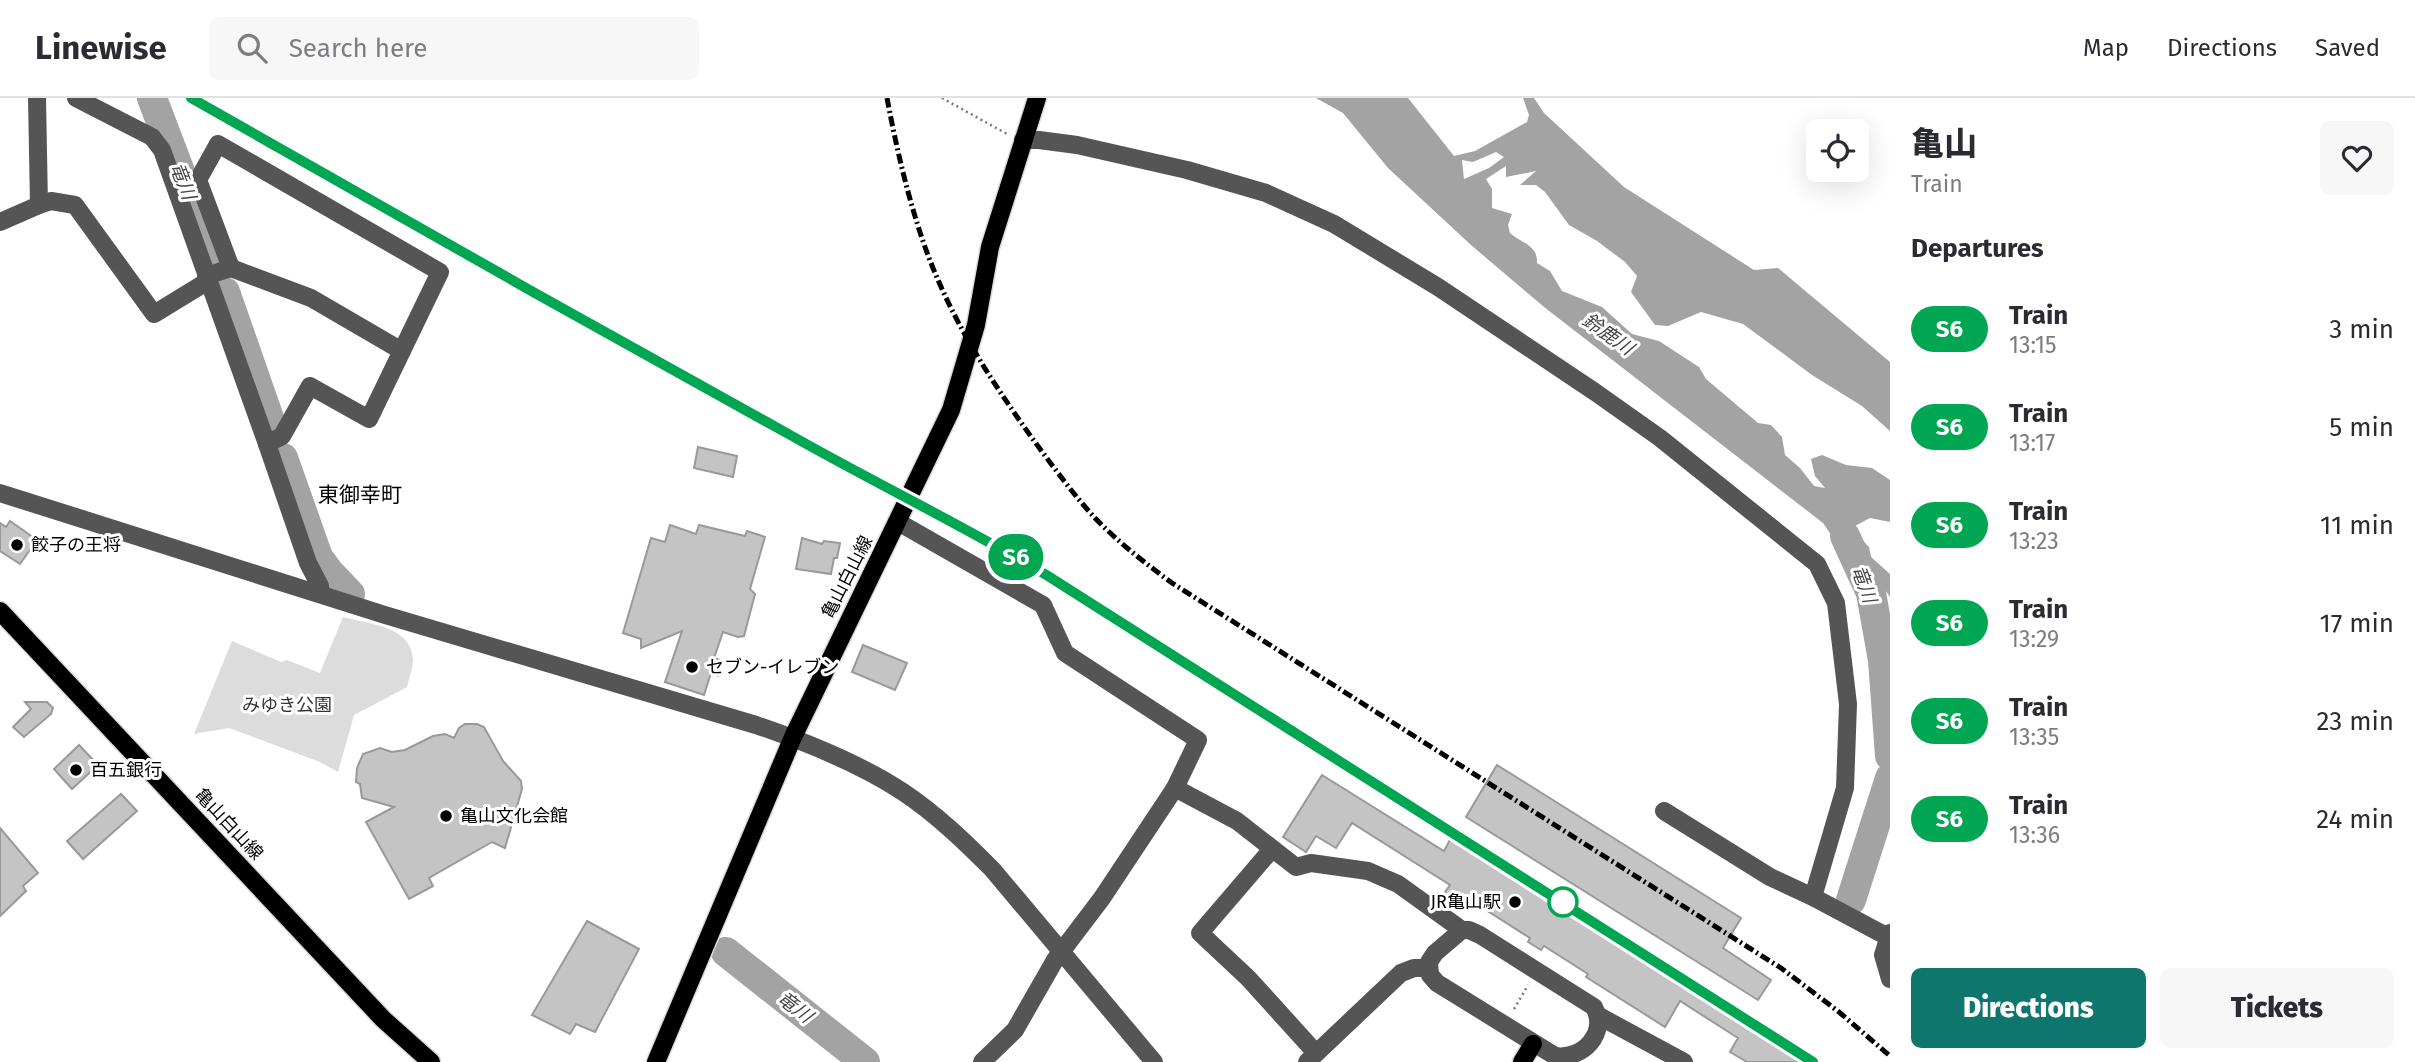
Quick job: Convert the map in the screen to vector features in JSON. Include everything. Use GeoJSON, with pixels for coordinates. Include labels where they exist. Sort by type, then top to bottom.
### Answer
{"type":"FeatureCollection","features":[{"type":"Feature","properties":{"kind":"main road","name":"亀山白山線"},"geometry":{"type":"LineString","coordinates":[[656,1062],[793,737],[947,421],[976,326],[990,247],[1037,98]]}},
{"type":"Feature","properties":{"kind":"main road","name":"亀山白山線"},"geometry":{"type":"LineString","coordinates":[[0,611],[383,1019],[430,1062]]}},
{"type":"Feature","properties":{"kind":"main road"},"geometry":{"type":"LineString","coordinates":[[1522,1062],[1532,1044]]}},
{"type":"Feature","properties":{"kind":"street"},"geometry":{"type":"LineString","coordinates":[[37,98],[39,205]]}},
{"type":"Feature","properties":{"kind":"street"},"geometry":{"type":"LineString","coordinates":[[76,98],[152,137],[162,150],[321,594]]}},
{"type":"Feature","properties":{"kind":"street"},"geometry":{"type":"LineString","coordinates":[[1025,134],[1040,140],[1077,145],[1231,182],[1266,193],[1334,224],[1438,286],[1606,399],[1660,438],[1817,564],[1836,603],[1848,704],[1845,788],[1813,897]]}},
{"type":"Feature","properties":{"kind":"street"},"geometry":{"type":"LineString","coordinates":[[231,268],[198,180],[218,144],[440,272],[369,419],[310,386],[282,436],[267,444]]}},
{"type":"Feature","properties":{"kind":"street"},"geometry":{"type":"LineString","coordinates":[[0,222],[51,201],[75,205],[154,314],[207,279],[231,268],[312,298],[402,351]]}},
{"type":"Feature","properties":{"kind":"street"},"geometry":{"type":"LineString","coordinates":[[0,493],[321,594],[793,737],[894,787],[951,830],[992,869],[1154,1062]]}},
{"type":"Feature","properties":{"kind":"street"},"geometry":{"type":"LineString","coordinates":[[898,522],[1043,605],[1065,653],[1198,740],[1175,788],[1102,898],[1055,960],[1015,1030],[982,1062]]}},
{"type":"Feature","properties":{"kind":"street"},"geometry":{"type":"LineString","coordinates":[[1175,788],[1237,821],[1296,867],[1311,863],[1368,871],[1398,884],[1462,930],[1480,934],[1594,1007],[1599,1016],[1599,1025],[1590,1044],[1574,1054],[1555,1056],[1437,983],[1428,968],[1429,962],[1462,930]]}},
{"type":"Feature","properties":{"kind":"street"},"geometry":{"type":"LineString","coordinates":[[1664,811],[1770,877],[1886,934],[1883,955],[1890,979]]}},
{"type":"Feature","properties":{"kind":"street"},"geometry":{"type":"LineString","coordinates":[[1272,849],[1200,933],[1248,978],[1312,1057],[1401,973],[1414,968],[1428,968]]}},
{"type":"Feature","properties":{"kind":"street"},"geometry":{"type":"LineString","coordinates":[[1599,1016],[1684,1062]]}},
{"type":"Feature","properties":{"kind":"path"},"geometry":{"type":"LineString","coordinates":[[942,98],[1010,135],[1025,134]]}},
{"type":"Feature","properties":{"kind":"path"},"geometry":{"type":"LineString","coordinates":[[1504,1026],[1536,970]]}},
{"type":"Feature","properties":{"kind":"green space","name":"みゆき公園"},"geometry":{"type":"Polygon","coordinates":[[[343,617],[397,633],[410,648],[413,659],[407,687],[354,715],[338,772],[320,762],[229,728],[194,734],[232,641],[281,662],[287,660],[320,673],[343,617]]]}},
{"type":"Feature","properties":{"kind":"water","name":"鈴鹿川"},"geometry":{"type":"Polygon","coordinates":[[[1316,98],[1408,98],[1454,156],[1475,151],[1527,122],[1529,115],[1523,98],[1534,98],[1544,113],[1624,187],[1754,270],[1778,268],[1890,362],[1890,431],[1862,406],[1812,375],[1743,324],[1701,312],[1668,326],[1655,325],[1631,292],[1637,276],[1625,262],[1569,225],[1545,192],[1536,185],[1520,185],[1536,171],[1506,177],[1506,166],[1486,179],[1492,189],[1492,208],[1512,214],[1508,225],[1510,233],[1532,248],[1537,263],[1550,271],[1562,291],[1602,307],[1632,334],[1659,341],[1699,367],[1706,379],[1758,423],[1771,425],[1782,437],[1785,455],[1814,486],[1825,488],[1815,476],[1811,459],[1822,455],[1846,465],[1872,468],[1890,480],[1890,522],[1870,518],[1851,528],[1869,547],[1871,557],[1890,574],[1890,597],[1883,587],[1851,564],[1823,523],[1544,307],[1471,245],[1388,168],[1343,113],[1316,98]],[[1496,152],[1473,162],[1462,160],[1464,179],[1489,168],[1504,157],[1496,152]]]}},
{"type":"Feature","properties":{"kind":"building"},"geometry":{"type":"Polygon","coordinates":[[[698,447],[737,456],[733,477],[694,468],[698,447]]]}},
{"type":"Feature","properties":{"kind":"building","name":"餃子の王将"},"geometry":{"type":"Polygon","coordinates":[[[10,521],[37,540],[20,564],[0,551],[0,523],[6,527],[10,521]]]}},
{"type":"Feature","properties":{"kind":"building"},"geometry":{"type":"Polygon","coordinates":[[[670,525],[696,534],[699,525],[745,536],[747,531],[765,537],[750,589],[755,594],[744,636],[738,637],[723,632],[714,658],[723,661],[718,676],[711,673],[704,695],[665,682],[682,631],[641,648],[641,639],[623,633],[651,538],[665,542],[670,525]]]}},
{"type":"Feature","properties":{"kind":"building"},"geometry":{"type":"Polygon","coordinates":[[[802,538],[822,544],[824,541],[840,543],[831,574],[796,569],[802,538]]]}},
{"type":"Feature","properties":{"kind":"building"},"geometry":{"type":"Polygon","coordinates":[[[863,645],[907,663],[895,690],[852,672],[863,645]]]}},
{"type":"Feature","properties":{"kind":"building"},"geometry":{"type":"Polygon","coordinates":[[[25,702],[47,702],[53,708],[51,714],[24,737],[13,727],[31,709],[25,702]]]}},
{"type":"Feature","properties":{"kind":"building","name":"亀山文化会館"},"geometry":{"type":"Polygon","coordinates":[[[465,724],[484,727],[503,761],[521,781],[522,789],[505,848],[492,842],[429,878],[433,886],[409,899],[366,822],[394,807],[362,798],[360,784],[356,782],[357,768],[363,754],[380,748],[392,752],[405,750],[433,736],[445,734],[454,738],[459,728],[465,724]]]}},
{"type":"Feature","properties":{"kind":"building"},"geometry":{"type":"Polygon","coordinates":[[[79,745],[98,765],[72,789],[54,769],[79,745]]]}},
{"type":"Feature","properties":{"kind":"building"},"geometry":{"type":"Polygon","coordinates":[[[1497,765],[1741,918],[1723,948],[1771,980],[1758,1000],[1466,817],[1497,765]]]}},
{"type":"Feature","properties":{"kind":"building","name":"JR亀山駅"},"geometry":{"type":"Polygon","coordinates":[[[1322,775],[1444,851],[1451,838],[1806,1062],[1747,1062],[1730,1052],[1738,1038],[1680,1001],[1665,1027],[1586,977],[1588,974],[1544,946],[1541,950],[1528,942],[1530,938],[1478,905],[1477,908],[1461,899],[1455,909],[1440,899],[1450,885],[1352,823],[1336,848],[1316,836],[1306,852],[1283,837],[1322,775]]]}},
{"type":"Feature","properties":{"kind":"building"},"geometry":{"type":"Polygon","coordinates":[[[121,794],[137,811],[83,859],[67,841],[121,794]]]}},
{"type":"Feature","properties":{"kind":"building"},"geometry":{"type":"Polygon","coordinates":[[[0,828],[38,873],[23,886],[26,891],[0,916],[0,828]]]}},
{"type":"Feature","properties":{"kind":"building"},"geometry":{"type":"Polygon","coordinates":[[[587,921],[639,949],[595,1032],[576,1024],[570,1034],[532,1015],[587,921]]]}},
{"type":"Feature","properties":{"kind":"waterway","name":"竜川"},"geometry":{"type":"LineString","coordinates":[[152,98],[215,264]]}},
{"type":"Feature","properties":{"kind":"waterway","name":"竜川"},"geometry":{"type":"LineString","coordinates":[[225,292],[270,421]]}},
{"type":"Feature","properties":{"kind":"waterway","name":"竜川"},"geometry":{"type":"LineString","coordinates":[[283,458],[318,557],[350,594]]}},
{"type":"Feature","properties":{"kind":"waterway","name":"竜川"},"geometry":{"type":"LineString","coordinates":[[1845,536],[1871,593],[1883,660],[1890,756]]}},
{"type":"Feature","properties":{"kind":"waterway","name":"竜川"},"geometry":{"type":"LineString","coordinates":[[1851,900],[1890,778]]}},
{"type":"Feature","properties":{"kind":"waterway","name":"竜川"},"geometry":{"type":"LineString","coordinates":[[726,952],[865,1062]]}},
{"type":"Feature","properties":{"kind":"railway"},"geometry":{"type":"LineString","coordinates":[[191,98],[807,445],[1048,576],[1814,1062]]}},
{"type":"Feature","properties":{"kind":"railway"},"geometry":{"type":"LineString","coordinates":[[887,98],[917,223],[931,263],[952,309],[976,354],[1017,417],[1070,489],[1104,527],[1172,583],[1781,968],[1839,1012],[1890,1056]]}},
{"type":"Feature","properties":{"kind":"train","name":"S6"},"geometry":{"type":"LineString","coordinates":[[191,98],[601,330],[1048,576],[1813,1062]]}},
{"type":"Feature","properties":{"kind":"place","name":"餃子の王将"},"geometry":{"type":"Point","coordinates":[17,545]}},
{"type":"Feature","properties":{"kind":"place","name":"セブン-イレブン"},"geometry":{"type":"Point","coordinates":[692,667]}},
{"type":"Feature","properties":{"kind":"place","name":"百五銀行"},"geometry":{"type":"Point","coordinates":[76,770]}},
{"type":"Feature","properties":{"kind":"place","name":"亀山文化会館"},"geometry":{"type":"Point","coordinates":[446,816]}},
{"type":"Feature","properties":{"kind":"place","name":"JR亀山駅"},"geometry":{"type":"Point","coordinates":[1515,902]}},
{"type":"Feature","properties":{"kind":"district","name":"東御幸町"},"geometry":{"type":"Point","coordinates":[360,495]}}]}
